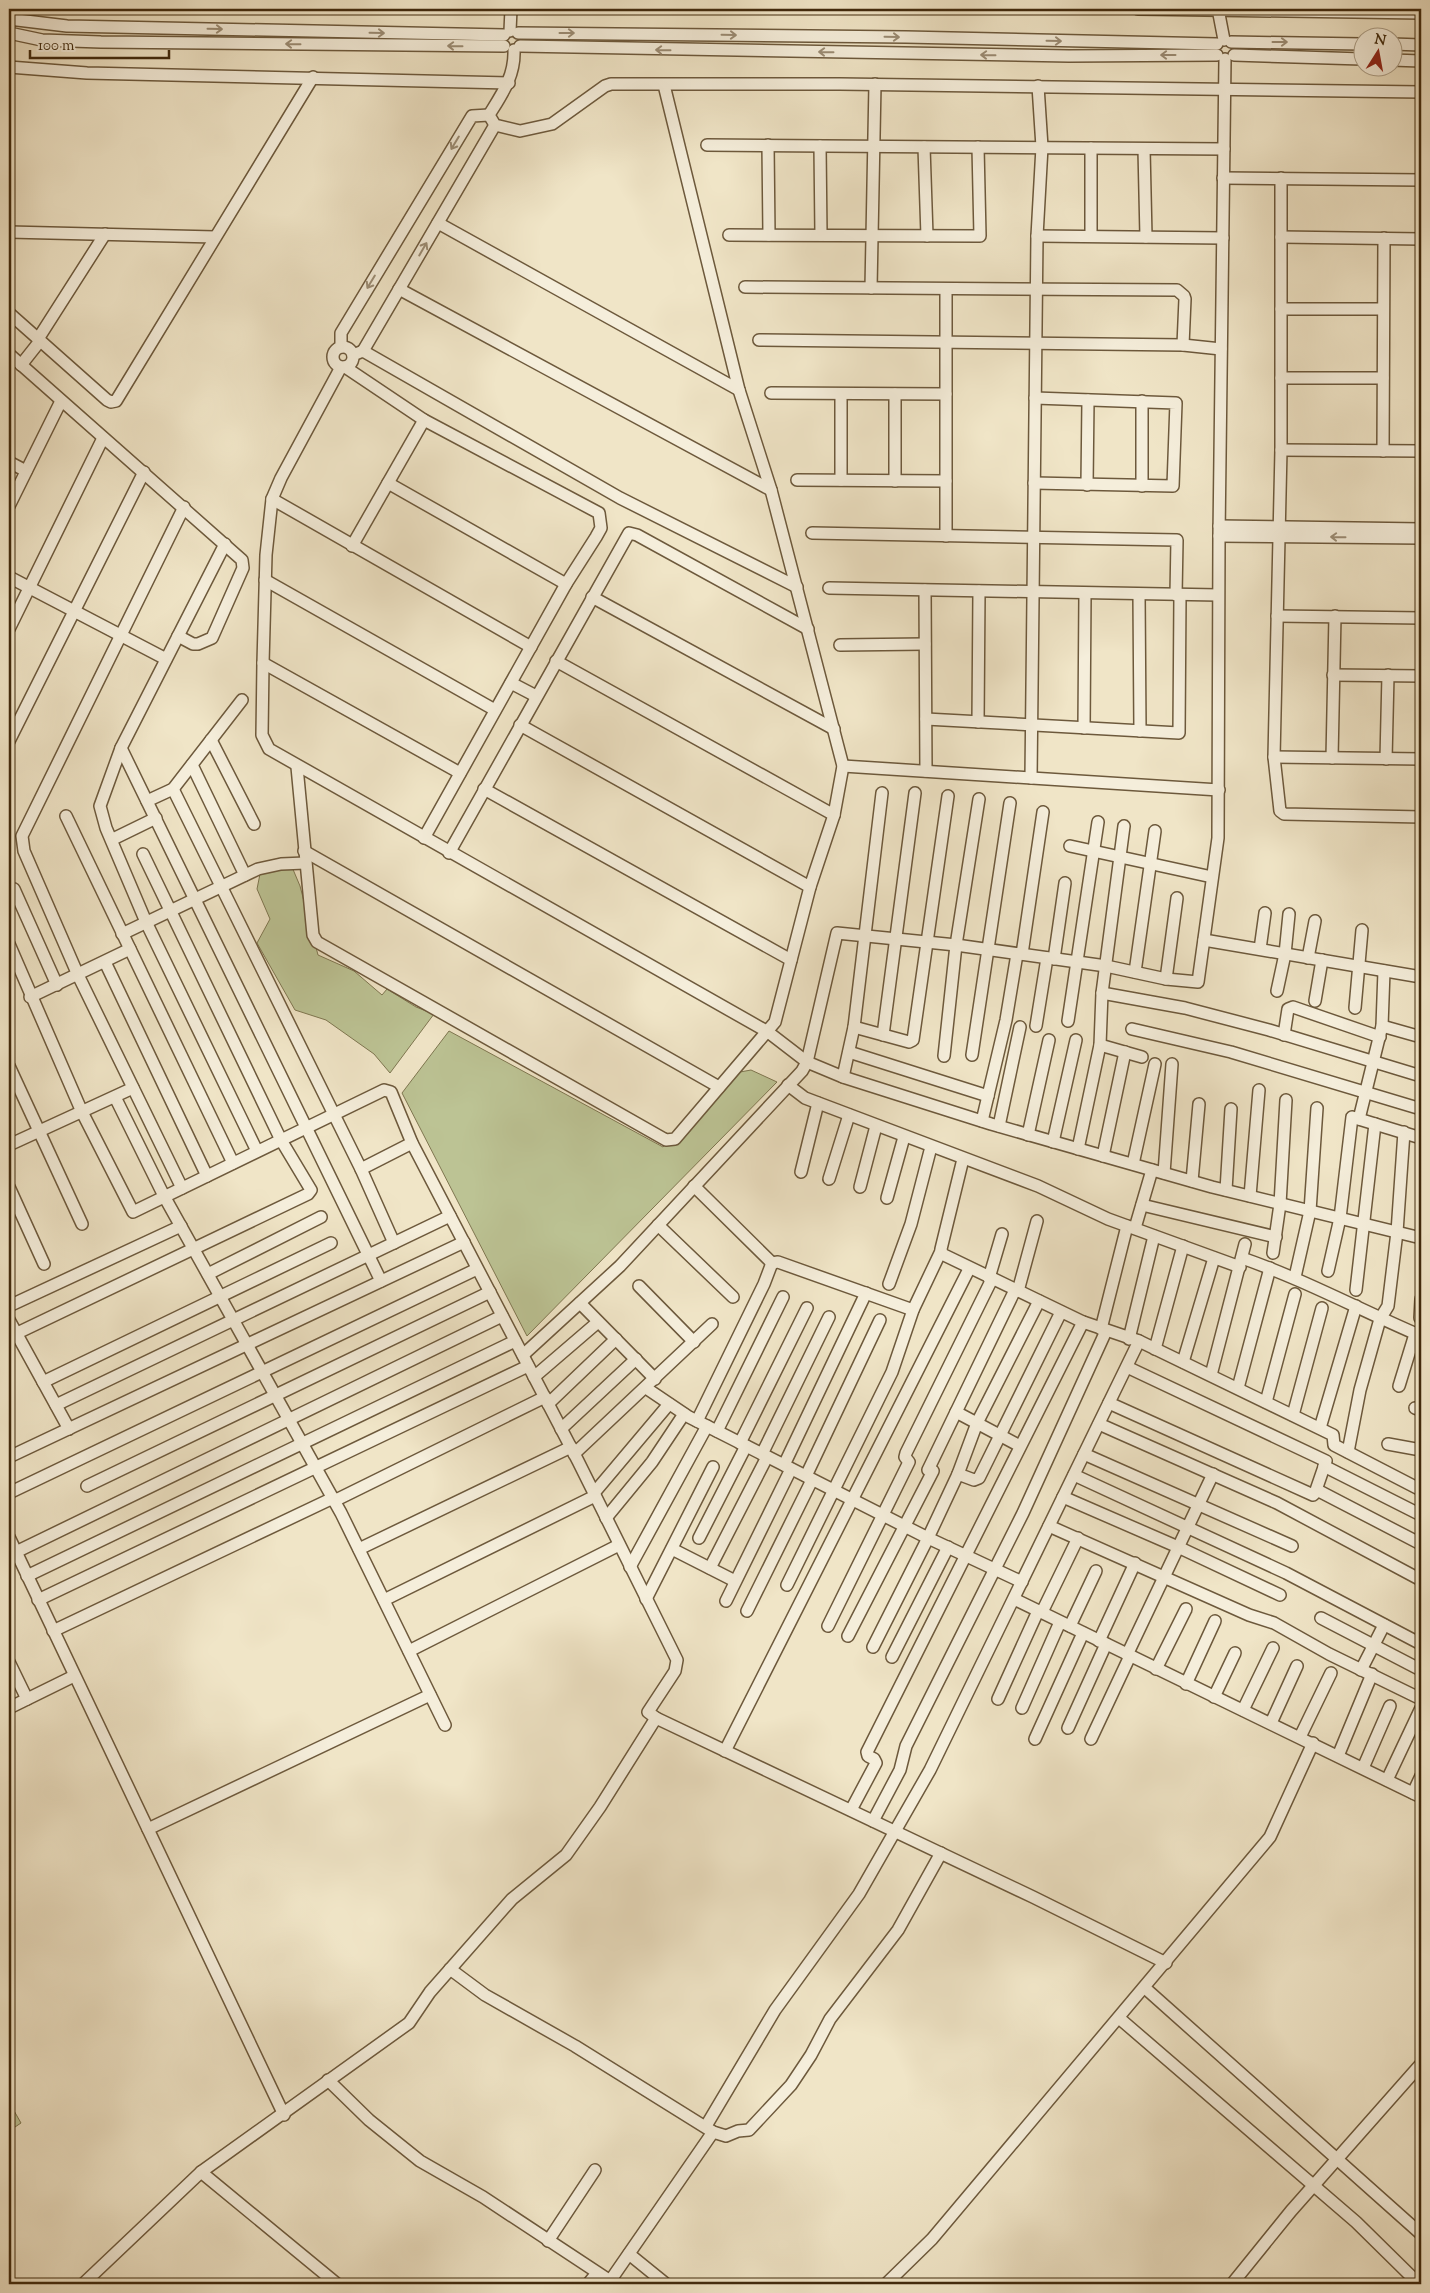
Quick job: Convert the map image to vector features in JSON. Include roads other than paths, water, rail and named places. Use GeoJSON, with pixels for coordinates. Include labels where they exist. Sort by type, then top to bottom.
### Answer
{"type":"FeatureCollection","features":[{"type":"Feature","properties":{"kind":"street"},"geometry":{"type":"LineString","coordinates":[[511,9],[514,63],[509,82],[492,120],[438,223],[358,353],[351,363],[343,367],[281,478],[272,499],[266,580],[263,663],[262,735],[265,744],[269,749],[297,767],[768,1032],[807,1062],[843,1077],[1053,1142],[1226,1190],[1421,1238]]}},
{"type":"Feature","properties":{"kind":"street"},"geometry":{"type":"LineString","coordinates":[[1138,9],[1321,10],[1421,13]]}},
{"type":"Feature","properties":{"kind":"street"},"geometry":{"type":"LineString","coordinates":[[38,1600],[316,1468],[525,1360],[580,1303],[620,1266],[802,1071],[807,1062],[837,933],[864,938],[956,945],[1050,958],[1198,983],[1218,838],[1219,790],[1218,596],[1225,49],[1218,9]]}},
{"type":"Feature","properties":{"kind":"street"},"geometry":{"type":"LineString","coordinates":[[9,19],[67,26],[1069,56],[1352,44]]}},
{"type":"Feature","properties":{"kind":"street"},"geometry":{"type":"LineString","coordinates":[[9,34],[42,40],[101,42],[877,37],[1225,49],[1352,58]]}},
{"type":"Feature","properties":{"kind":"street"},"geometry":{"type":"LineString","coordinates":[[1402,44],[1421,45]]}},
{"type":"Feature","properties":{"kind":"street"},"geometry":{"type":"LineString","coordinates":[[1402,60],[1421,61]]}},
{"type":"Feature","properties":{"kind":"street"},"geometry":{"type":"LineString","coordinates":[[9,66],[96,74],[509,82]]}},
{"type":"Feature","properties":{"kind":"street"},"geometry":{"type":"LineString","coordinates":[[9,354],[32,350],[110,402],[114,402],[313,77]]}},
{"type":"Feature","properties":{"kind":"street"},"geometry":{"type":"LineString","coordinates":[[424,838],[566,584],[601,528],[599,513],[424,420],[334,362],[333,355],[341,347],[341,333],[472,116],[492,120],[520,131],[552,124],[604,86],[611,84],[875,84],[1421,92]]}},
{"type":"Feature","properties":{"kind":"street"},"geometry":{"type":"LineString","coordinates":[[871,288],[875,84]]}},
{"type":"Feature","properties":{"kind":"street"},"geometry":{"type":"LineString","coordinates":[[297,767],[313,935],[320,944],[666,1140],[675,1139],[775,1022],[810,887],[834,815],[842,766],[771,490],[739,390],[664,85]]}},
{"type":"Feature","properties":{"kind":"street"},"geometry":{"type":"LineString","coordinates":[[1031,778],[1036,290],[1042,147],[1038,86]]}},
{"type":"Feature","properties":{"kind":"street"},"geometry":{"type":"LineString","coordinates":[[707,145],[1224,149]]}},
{"type":"Feature","properties":{"kind":"street"},"geometry":{"type":"LineString","coordinates":[[768,146],[769,235]]}},
{"type":"Feature","properties":{"kind":"street"},"geometry":{"type":"LineString","coordinates":[[820,146],[820,236]]}},
{"type":"Feature","properties":{"kind":"street"},"geometry":{"type":"LineString","coordinates":[[924,147],[926,236]]}},
{"type":"Feature","properties":{"kind":"street"},"geometry":{"type":"LineString","coordinates":[[729,235],[980,236],[978,147]]}},
{"type":"Feature","properties":{"kind":"street"},"geometry":{"type":"LineString","coordinates":[[1091,148],[1091,236]]}},
{"type":"Feature","properties":{"kind":"street"},"geometry":{"type":"LineString","coordinates":[[1144,149],[1146,237]]}},
{"type":"Feature","properties":{"kind":"street"},"geometry":{"type":"LineString","coordinates":[[1223,178],[1421,180]]}},
{"type":"Feature","properties":{"kind":"street"},"geometry":{"type":"LineString","coordinates":[[1281,178],[1281,378],[1274,757],[1277,800],[1282,813],[1421,817]]}},
{"type":"Feature","properties":{"kind":"street"},"geometry":{"type":"LineString","coordinates":[[438,223],[739,390]]}},
{"type":"Feature","properties":{"kind":"street"},"geometry":{"type":"LineString","coordinates":[[9,232],[215,237]]}},
{"type":"Feature","properties":{"kind":"street"},"geometry":{"type":"LineString","coordinates":[[32,350],[105,234]]}},
{"type":"Feature","properties":{"kind":"street"},"geometry":{"type":"LineString","coordinates":[[1037,236],[1223,238]]}},
{"type":"Feature","properties":{"kind":"street"},"geometry":{"type":"LineString","coordinates":[[1281,237],[1421,239]]}},
{"type":"Feature","properties":{"kind":"street"},"geometry":{"type":"LineString","coordinates":[[1383,451],[1384,238]]}},
{"type":"Feature","properties":{"kind":"street"},"geometry":{"type":"LineString","coordinates":[[745,287],[1177,290],[1185,299],[1183,345]]}},
{"type":"Feature","properties":{"kind":"street"},"geometry":{"type":"LineString","coordinates":[[399,289],[771,490]]}},
{"type":"Feature","properties":{"kind":"street"},"geometry":{"type":"LineString","coordinates":[[946,289],[946,536]]}},
{"type":"Feature","properties":{"kind":"street"},"geometry":{"type":"LineString","coordinates":[[1281,309],[1384,309]]}},
{"type":"Feature","properties":{"kind":"street"},"geometry":{"type":"LineString","coordinates":[[9,313],[61,402],[144,472],[242,560],[243,568],[214,636],[198,644],[193,644],[178,636]]}},
{"type":"Feature","properties":{"kind":"street"},"geometry":{"type":"LineString","coordinates":[[759,340],[1183,345],[1221,349]]}},
{"type":"Feature","properties":{"kind":"street"},"geometry":{"type":"LineString","coordinates":[[341,347],[358,353],[620,498],[797,588]]}},
{"type":"Feature","properties":{"kind":"street"},"geometry":{"type":"LineString","coordinates":[[1281,378],[1383,378]]}},
{"type":"Feature","properties":{"kind":"street"},"geometry":{"type":"LineString","coordinates":[[771,393],[946,394]]}},
{"type":"Feature","properties":{"kind":"street"},"geometry":{"type":"LineString","coordinates":[[841,394],[841,480]]}},
{"type":"Feature","properties":{"kind":"street"},"geometry":{"type":"LineString","coordinates":[[894,480],[896,394]]}},
{"type":"Feature","properties":{"kind":"street"},"geometry":{"type":"LineString","coordinates":[[1034,483],[1171,487],[1175,484],[1176,403],[1035,398]]}},
{"type":"Feature","properties":{"kind":"street"},"geometry":{"type":"LineString","coordinates":[[1087,485],[1088,400]]}},
{"type":"Feature","properties":{"kind":"street"},"geometry":{"type":"LineString","coordinates":[[10,499],[61,402]]}},
{"type":"Feature","properties":{"kind":"street"},"geometry":{"type":"LineString","coordinates":[[1142,402],[1142,486]]}},
{"type":"Feature","properties":{"kind":"street"},"geometry":{"type":"LineString","coordinates":[[352,546],[424,420]]}},
{"type":"Feature","properties":{"kind":"street"},"geometry":{"type":"LineString","coordinates":[[9,629],[103,438]]}},
{"type":"Feature","properties":{"kind":"street"},"geometry":{"type":"LineString","coordinates":[[1280,450],[1421,451]]}},
{"type":"Feature","properties":{"kind":"street"},"geometry":{"type":"LineString","coordinates":[[9,462],[26,471]]}},
{"type":"Feature","properties":{"kind":"street"},"geometry":{"type":"LineString","coordinates":[[9,741],[144,472]]}},
{"type":"Feature","properties":{"kind":"street"},"geometry":{"type":"LineString","coordinates":[[797,480],[946,481]]}},
{"type":"Feature","properties":{"kind":"street"},"geometry":{"type":"LineString","coordinates":[[388,483],[566,584]]}},
{"type":"Feature","properties":{"kind":"street"},"geometry":{"type":"LineString","coordinates":[[272,499],[531,647]]}},
{"type":"Feature","properties":{"kind":"street"},"geometry":{"type":"LineString","coordinates":[[182,1188],[78,975],[24,851],[22,836],[184,507]]}},
{"type":"Feature","properties":{"kind":"street"},"geometry":{"type":"LineString","coordinates":[[1279,532],[1421,529]]}},
{"type":"Feature","properties":{"kind":"street"},"geometry":{"type":"LineString","coordinates":[[1219,531],[1421,538]]}},
{"type":"Feature","properties":{"kind":"street"},"geometry":{"type":"LineString","coordinates":[[449,852],[627,535],[632,533],[808,629]]}},
{"type":"Feature","properties":{"kind":"street"},"geometry":{"type":"LineString","coordinates":[[812,533],[1177,540],[1179,733],[926,719]]}},
{"type":"Feature","properties":{"kind":"street"},"geometry":{"type":"LineString","coordinates":[[225,544],[121,748],[100,802],[104,822],[113,839],[146,922],[257,1152]]}},
{"type":"Feature","properties":{"kind":"street"},"geometry":{"type":"LineString","coordinates":[[9,577],[166,659]]}},
{"type":"Feature","properties":{"kind":"street"},"geometry":{"type":"LineString","coordinates":[[266,580],[495,710]]}},
{"type":"Feature","properties":{"kind":"street"},"geometry":{"type":"LineString","coordinates":[[829,588],[1218,596]]}},
{"type":"Feature","properties":{"kind":"street"},"geometry":{"type":"LineString","coordinates":[[925,590],[926,771]]}},
{"type":"Feature","properties":{"kind":"street"},"geometry":{"type":"LineString","coordinates":[[978,722],[979,591]]}},
{"type":"Feature","properties":{"kind":"street"},"geometry":{"type":"LineString","coordinates":[[1084,728],[1085,593]]}},
{"type":"Feature","properties":{"kind":"street"},"geometry":{"type":"LineString","coordinates":[[1139,594],[1140,730]]}},
{"type":"Feature","properties":{"kind":"street"},"geometry":{"type":"LineString","coordinates":[[592,597],[834,729]]}},
{"type":"Feature","properties":{"kind":"street"},"geometry":{"type":"LineString","coordinates":[[1277,616],[1421,618]]}},
{"type":"Feature","properties":{"kind":"street"},"geometry":{"type":"LineString","coordinates":[[1332,758],[1335,616]]}},
{"type":"Feature","properties":{"kind":"street"},"geometry":{"type":"LineString","coordinates":[[840,645],[925,644]]}},
{"type":"Feature","properties":{"kind":"street"},"geometry":{"type":"LineString","coordinates":[[556,661],[834,815]]}},
{"type":"Feature","properties":{"kind":"street"},"geometry":{"type":"LineString","coordinates":[[263,663],[460,773]]}},
{"type":"Feature","properties":{"kind":"street"},"geometry":{"type":"LineString","coordinates":[[1334,675],[1421,676]]}},
{"type":"Feature","properties":{"kind":"street"},"geometry":{"type":"LineString","coordinates":[[1386,759],[1388,675]]}},
{"type":"Feature","properties":{"kind":"street"},"geometry":{"type":"LineString","coordinates":[[510,683],[536,696]]}},
{"type":"Feature","properties":{"kind":"street"},"geometry":{"type":"LineString","coordinates":[[147,801],[173,789],[242,700]]}},
{"type":"Feature","properties":{"kind":"street"},"geometry":{"type":"LineString","coordinates":[[520,725],[810,887]]}},
{"type":"Feature","properties":{"kind":"street"},"geometry":{"type":"LineString","coordinates":[[211,740],[254,824]]}},
{"type":"Feature","properties":{"kind":"street"},"geometry":{"type":"LineString","coordinates":[[121,748],[308,1127],[381,1281]]}},
{"type":"Feature","properties":{"kind":"street"},"geometry":{"type":"LineString","coordinates":[[1274,757],[1421,759]]}},
{"type":"Feature","properties":{"kind":"street"},"geometry":{"type":"LineString","coordinates":[[192,765],[245,875]]}},
{"type":"Feature","properties":{"kind":"street"},"geometry":{"type":"LineString","coordinates":[[842,766],[1219,790]]}},
{"type":"Feature","properties":{"kind":"street"},"geometry":{"type":"LineString","coordinates":[[173,789],[361,1169],[394,1243]]}},
{"type":"Feature","properties":{"kind":"street"},"geometry":{"type":"LineString","coordinates":[[484,789],[792,960]]}},
{"type":"Feature","properties":{"kind":"street"},"geometry":{"type":"LineString","coordinates":[[843,1077],[854,1027],[882,793]]}},
{"type":"Feature","properties":{"kind":"street"},"geometry":{"type":"LineString","coordinates":[[882,1035],[915,793]]}},
{"type":"Feature","properties":{"kind":"street"},"geometry":{"type":"LineString","coordinates":[[854,1027],[909,1042],[913,1040],[948,796]]}},
{"type":"Feature","properties":{"kind":"street"},"geometry":{"type":"LineString","coordinates":[[944,1056],[956,945],[980,799]]}},
{"type":"Feature","properties":{"kind":"street"},"geometry":{"type":"LineString","coordinates":[[972,1055],[1010,803]]}},
{"type":"Feature","properties":{"kind":"street"},"geometry":{"type":"LineString","coordinates":[[982,1121],[1019,954],[1043,812]]}},
{"type":"Feature","properties":{"kind":"street"},"geometry":{"type":"LineString","coordinates":[[66,816],[233,1163]]}},
{"type":"Feature","properties":{"kind":"street"},"geometry":{"type":"LineString","coordinates":[[113,839],[156,818]]}},
{"type":"Feature","properties":{"kind":"street"},"geometry":{"type":"LineString","coordinates":[[1068,1021],[1098,822]]}},
{"type":"Feature","properties":{"kind":"street"},"geometry":{"type":"LineString","coordinates":[[1078,1149],[1100,1045],[1102,992],[1124,826]]}},
{"type":"Feature","properties":{"kind":"street"},"geometry":{"type":"LineString","coordinates":[[1135,972],[1155,831]]}},
{"type":"Feature","properties":{"kind":"street"},"geometry":{"type":"LineString","coordinates":[[1070,846],[1212,877]]}},
{"type":"Feature","properties":{"kind":"street"},"geometry":{"type":"LineString","coordinates":[[12,1335],[194,1250],[310,1192],[310,1187],[281,1140],[143,854]]}},
{"type":"Feature","properties":{"kind":"street"},"geometry":{"type":"LineString","coordinates":[[122,934],[245,875],[305,857],[719,1087]]}},
{"type":"Feature","properties":{"kind":"street"},"geometry":{"type":"LineString","coordinates":[[1036,1026],[1065,883]]}},
{"type":"Feature","properties":{"kind":"street"},"geometry":{"type":"LineString","coordinates":[[14,889],[57,985]]}},
{"type":"Feature","properties":{"kind":"street"},"geometry":{"type":"LineString","coordinates":[[1166,979],[1177,898]]}},
{"type":"Feature","properties":{"kind":"street"},"geometry":{"type":"LineString","coordinates":[[1260,949],[1265,913]]}},
{"type":"Feature","properties":{"kind":"street"},"geometry":{"type":"LineString","coordinates":[[1277,991],[1285,954],[1289,914]]}},
{"type":"Feature","properties":{"kind":"street"},"geometry":{"type":"LineString","coordinates":[[1308,958],[1315,921]]}},
{"type":"Feature","properties":{"kind":"street"},"geometry":{"type":"LineString","coordinates":[[1355,1008],[1362,930]]}},
{"type":"Feature","properties":{"kind":"street"},"geometry":{"type":"LineString","coordinates":[[1204,940],[1421,977]]}},
{"type":"Feature","properties":{"kind":"street"},"geometry":{"type":"LineString","coordinates":[[9,944],[30,997],[82,1112],[133,1212],[384,1090],[391,1092],[412,1143],[595,1495],[678,1664],[648,1712],[656,1718],[941,1853],[1166,1963]]}},
{"type":"Feature","properties":{"kind":"street"},"geometry":{"type":"LineString","coordinates":[[30,997],[130,950]]}},
{"type":"Feature","properties":{"kind":"street"},"geometry":{"type":"LineString","coordinates":[[1315,1001],[1322,960]]}},
{"type":"Feature","properties":{"kind":"street"},"geometry":{"type":"LineString","coordinates":[[104,962],[207,1176]]}},
{"type":"Feature","properties":{"kind":"street"},"geometry":{"type":"LineString","coordinates":[[1359,1119],[1381,1031],[1384,971]]}},
{"type":"Feature","properties":{"kind":"street"},"geometry":{"type":"LineString","coordinates":[[1102,992],[1186,1008],[1284,1034],[1421,1076]]}},
{"type":"Feature","properties":{"kind":"street"},"geometry":{"type":"LineString","coordinates":[[1284,1034],[1288,1009],[1293,1007],[1381,1031],[1421,1036]]}},
{"type":"Feature","properties":{"kind":"street"},"geometry":{"type":"LineString","coordinates":[[999,1126],[1020,1027]]}},
{"type":"Feature","properties":{"kind":"street"},"geometry":{"type":"LineString","coordinates":[[1132,1029],[1231,1052],[1421,1109]]}},
{"type":"Feature","properties":{"kind":"street"},"geometry":{"type":"LineString","coordinates":[[1028,1134],[1049,1040]]}},
{"type":"Feature","properties":{"kind":"street"},"geometry":{"type":"LineString","coordinates":[[1053,1142],[1076,1040]]}},
{"type":"Feature","properties":{"kind":"street"},"geometry":{"type":"LineString","coordinates":[[1100,1045],[1142,1057]]}},
{"type":"Feature","properties":{"kind":"street"},"geometry":{"type":"LineString","coordinates":[[848,1052],[988,1096]]}},
{"type":"Feature","properties":{"kind":"street"},"geometry":{"type":"LineString","coordinates":[[1103,1156],[1125,1052]]}},
{"type":"Feature","properties":{"kind":"street"},"geometry":{"type":"LineString","coordinates":[[1133,1164],[1155,1064]]}},
{"type":"Feature","properties":{"kind":"street"},"geometry":{"type":"LineString","coordinates":[[1164,1173],[1172,1064]]}},
{"type":"Feature","properties":{"kind":"street"},"geometry":{"type":"LineString","coordinates":[[9,1066],[82,1224]]}},
{"type":"Feature","properties":{"kind":"street"},"geometry":{"type":"LineString","coordinates":[[788,1085],[805,1098],[904,1137],[1038,1186],[1154,1236],[1214,1258],[1270,1268],[1295,1277],[1380,1319],[1418,1335],[1398,1386]]}},
{"type":"Feature","properties":{"kind":"street"},"geometry":{"type":"LineString","coordinates":[[9,1145],[133,1088]]}},
{"type":"Feature","properties":{"kind":"street"},"geometry":{"type":"LineString","coordinates":[[1250,1196],[1260,1090]]}},
{"type":"Feature","properties":{"kind":"street"},"geometry":{"type":"LineString","coordinates":[[115,1097],[164,1196],[235,1320],[333,1500],[445,1726]]}},
{"type":"Feature","properties":{"kind":"street"},"geometry":{"type":"LineString","coordinates":[[1273,1253],[1280,1204],[1286,1100]]}},
{"type":"Feature","properties":{"kind":"street"},"geometry":{"type":"LineString","coordinates":[[801,1172],[818,1103]]}},
{"type":"Feature","properties":{"kind":"street"},"geometry":{"type":"LineString","coordinates":[[1192,1181],[1199,1104]]}},
{"type":"Feature","properties":{"kind":"street"},"geometry":{"type":"LineString","coordinates":[[1295,1277],[1310,1211],[1317,1108]]}},
{"type":"Feature","properties":{"kind":"street"},"geometry":{"type":"LineString","coordinates":[[1226,1190],[1231,1109]]}},
{"type":"Feature","properties":{"kind":"street"},"geometry":{"type":"LineString","coordinates":[[829,1179],[849,1115]]}},
{"type":"Feature","properties":{"kind":"street"},"geometry":{"type":"LineString","coordinates":[[1328,1271],[1340,1218],[1351,1119],[1354,1116],[1421,1138]]}},
{"type":"Feature","properties":{"kind":"street"},"geometry":{"type":"LineString","coordinates":[[1356,1290],[1375,1124]]}},
{"type":"Feature","properties":{"kind":"street"},"geometry":{"type":"LineString","coordinates":[[860,1187],[876,1126]]}},
{"type":"Feature","properties":{"kind":"street"},"geometry":{"type":"LineString","coordinates":[[1348,1452],[1360,1390],[1380,1319],[1388,1306],[1397,1232],[1404,1132]]}},
{"type":"Feature","properties":{"kind":"street"},"geometry":{"type":"LineString","coordinates":[[887,1198],[904,1137]]}},
{"type":"Feature","properties":{"kind":"street"},"geometry":{"type":"LineString","coordinates":[[361,1169],[412,1143]]}},
{"type":"Feature","properties":{"kind":"street"},"geometry":{"type":"LineString","coordinates":[[889,1284],[911,1224],[931,1147]]}},
{"type":"Feature","properties":{"kind":"street"},"geometry":{"type":"LineString","coordinates":[[787,1585],[892,1372],[913,1310],[941,1251],[963,1159]]}},
{"type":"Feature","properties":{"kind":"street"},"geometry":{"type":"LineString","coordinates":[[873,1821],[900,1770],[910,1737],[996,1569],[1104,1330],[1131,1227],[1142,1205],[1152,1170]]}},
{"type":"Feature","properties":{"kind":"street"},"geometry":{"type":"LineString","coordinates":[[694,1186],[772,1263]]}},
{"type":"Feature","properties":{"kind":"street"},"geometry":{"type":"LineString","coordinates":[[9,1187],[44,1264]]}},
{"type":"Feature","properties":{"kind":"street"},"geometry":{"type":"LineString","coordinates":[[1142,1205],[1276,1237]]}},
{"type":"Feature","properties":{"kind":"street"},"geometry":{"type":"LineString","coordinates":[[56,1405],[450,1216]]}},
{"type":"Feature","properties":{"kind":"street"},"geometry":{"type":"LineString","coordinates":[[208,1274],[321,1217]]}},
{"type":"Feature","properties":{"kind":"street"},"geometry":{"type":"LineString","coordinates":[[848,1636],[933,1471],[928,1470],[1016,1291],[1037,1222]]}},
{"type":"Feature","properties":{"kind":"street"},"geometry":{"type":"LineString","coordinates":[[658,1225],[733,1297]]}},
{"type":"Feature","properties":{"kind":"street"},"geometry":{"type":"LineString","coordinates":[[9,1306],[181,1226]]}},
{"type":"Feature","properties":{"kind":"street"},"geometry":{"type":"LineString","coordinates":[[828,1626],[909,1462],[905,1454],[991,1279],[1002,1234]]}},
{"type":"Feature","properties":{"kind":"street"},"geometry":{"type":"LineString","coordinates":[[328,2080],[369,2120],[408,2152],[483,2198],[613,2283],[629,2254],[709,2129],[775,2010],[859,1894],[930,1770],[1127,1366],[1134,1340],[1154,1236]]}},
{"type":"Feature","properties":{"kind":"street"},"geometry":{"type":"LineString","coordinates":[[9,1457],[464,1242]]}},
{"type":"Feature","properties":{"kind":"street"},"geometry":{"type":"LineString","coordinates":[[43,1382],[331,1244]]}},
{"type":"Feature","properties":{"kind":"street"},"geometry":{"type":"LineString","coordinates":[[1211,1375],[1245,1244]]}},
{"type":"Feature","properties":{"kind":"street"},"geometry":{"type":"LineString","coordinates":[[1155,1349],[1183,1246]]}},
{"type":"Feature","properties":{"kind":"street"},"geometry":{"type":"LineString","coordinates":[[941,1251],[944,1256],[1016,1291],[1083,1322],[1155,1349],[1320,1428],[1334,1435],[1334,1445],[1421,1490]]}},
{"type":"Feature","properties":{"kind":"street"},"geometry":{"type":"LineString","coordinates":[[1183,1362],[1214,1258]]}},
{"type":"Feature","properties":{"kind":"street"},"geometry":{"type":"LineString","coordinates":[[772,1263],[778,1262],[913,1310]]}},
{"type":"Feature","properties":{"kind":"street"},"geometry":{"type":"LineString","coordinates":[[630,1567],[702,1423],[772,1263]]}},
{"type":"Feature","properties":{"kind":"street"},"geometry":{"type":"LineString","coordinates":[[9,1494],[477,1268]]}},
{"type":"Feature","properties":{"kind":"street"},"geometry":{"type":"LineString","coordinates":[[1238,1388],[1270,1268]]}},
{"type":"Feature","properties":{"kind":"street"},"geometry":{"type":"LineString","coordinates":[[726,1751],[969,1269]]}},
{"type":"Feature","properties":{"kind":"street"},"geometry":{"type":"LineString","coordinates":[[639,1286],[694,1342]]}},
{"type":"Feature","properties":{"kind":"street"},"geometry":{"type":"LineString","coordinates":[[87,1486],[490,1292]]}},
{"type":"Feature","properties":{"kind":"street"},"geometry":{"type":"LineString","coordinates":[[726,1601],[866,1293]]}},
{"type":"Feature","properties":{"kind":"street"},"geometry":{"type":"LineString","coordinates":[[1266,1402],[1295,1294]]}},
{"type":"Feature","properties":{"kind":"street"},"geometry":{"type":"LineString","coordinates":[[717,1432],[783,1297]]}},
{"type":"Feature","properties":{"kind":"street"},"geometry":{"type":"LineString","coordinates":[[1420,1318],[1421,1299]]}},
{"type":"Feature","properties":{"kind":"street"},"geometry":{"type":"LineString","coordinates":[[873,1648],[958,1474],[977,1424],[1039,1301]]}},
{"type":"Feature","properties":{"kind":"street"},"geometry":{"type":"LineString","coordinates":[[580,1303],[656,1379]]}},
{"type":"Feature","properties":{"kind":"street"},"geometry":{"type":"LineString","coordinates":[[1320,1428],[1356,1306]]}},
{"type":"Feature","properties":{"kind":"street"},"geometry":{"type":"LineString","coordinates":[[699,1538],[807,1308]]}},
{"type":"Feature","properties":{"kind":"street"},"geometry":{"type":"LineString","coordinates":[[1293,1415],[1322,1308]]}},
{"type":"Feature","properties":{"kind":"street"},"geometry":{"type":"LineString","coordinates":[[958,1474],[978,1480],[1061,1312]]}},
{"type":"Feature","properties":{"kind":"street"},"geometry":{"type":"LineString","coordinates":[[16,1552],[502,1316]]}},
{"type":"Feature","properties":{"kind":"street"},"geometry":{"type":"LineString","coordinates":[[710,1568],[829,1317]]}},
{"type":"Feature","properties":{"kind":"street"},"geometry":{"type":"LineString","coordinates":[[9,1320],[12,1335],[43,1382],[69,1429]]}},
{"type":"Feature","properties":{"kind":"street"},"geometry":{"type":"LineString","coordinates":[[747,1611],[880,1320]]}},
{"type":"Feature","properties":{"kind":"street"},"geometry":{"type":"LineString","coordinates":[[534,1377],[598,1322]]}},
{"type":"Feature","properties":{"kind":"street"},"geometry":{"type":"LineString","coordinates":[[851,1810],[876,1763],[874,1759],[867,1755],[867,1752],[964,1555],[1083,1322]]}},
{"type":"Feature","properties":{"kind":"street"},"geometry":{"type":"LineString","coordinates":[[358,1549],[572,1451],[656,1379],[712,1324]]}},
{"type":"Feature","properties":{"kind":"street"},"geometry":{"type":"LineString","coordinates":[[53,1631],[546,1401],[616,1339]]}},
{"type":"Feature","properties":{"kind":"street"},"geometry":{"type":"LineString","coordinates":[[27,1576],[515,1341]]}},
{"type":"Feature","properties":{"kind":"street"},"geometry":{"type":"LineString","coordinates":[[561,1429],[636,1359]]}},
{"type":"Feature","properties":{"kind":"street"},"geometry":{"type":"LineString","coordinates":[[1109,1403],[1313,1495],[1317,1490],[1326,1461],[1127,1366]]}},
{"type":"Feature","properties":{"kind":"street"},"geometry":{"type":"LineString","coordinates":[[646,1388],[684,1414],[717,1432],[928,1538],[1022,1582]]}},
{"type":"Feature","properties":{"kind":"street"},"geometry":{"type":"LineString","coordinates":[[384,1600],[595,1495],[669,1404]]}},
{"type":"Feature","properties":{"kind":"street"},"geometry":{"type":"LineString","coordinates":[[956,1412],[1020,1446]]}},
{"type":"Feature","properties":{"kind":"street"},"geometry":{"type":"LineString","coordinates":[[606,1518],[652,1462],[684,1414]]}},
{"type":"Feature","properties":{"kind":"street"},"geometry":{"type":"LineString","coordinates":[[1099,1424],[1278,1503],[1421,1580]]}},
{"type":"Feature","properties":{"kind":"street"},"geometry":{"type":"LineString","coordinates":[[1388,1444],[1421,1450]]}},
{"type":"Feature","properties":{"kind":"street"},"geometry":{"type":"LineString","coordinates":[[1202,1469],[1212,1450]]}},
{"type":"Feature","properties":{"kind":"street"},"geometry":{"type":"LineString","coordinates":[[1084,1454],[1292,1546]]}},
{"type":"Feature","properties":{"kind":"street"},"geometry":{"type":"LineString","coordinates":[[1324,1466],[1421,1516]]}},
{"type":"Feature","properties":{"kind":"street"},"geometry":{"type":"LineString","coordinates":[[646,1599],[714,1467]]}},
{"type":"Feature","properties":{"kind":"street"},"geometry":{"type":"LineString","coordinates":[[1091,1739],[1164,1576],[1213,1474]]}},
{"type":"Feature","properties":{"kind":"street"},"geometry":{"type":"LineString","coordinates":[[1074,1475],[1188,1526],[1286,1573],[1421,1644]]}},
{"type":"Feature","properties":{"kind":"street"},"geometry":{"type":"LineString","coordinates":[[1317,1490],[1421,1544]]}},
{"type":"Feature","properties":{"kind":"street"},"geometry":{"type":"LineString","coordinates":[[1063,1497],[1178,1547],[1280,1596]]}},
{"type":"Feature","properties":{"kind":"street"},"geometry":{"type":"LineString","coordinates":[[1049,1526],[1249,1615],[1274,1623],[1421,1698]]}},
{"type":"Feature","properties":{"kind":"street"},"geometry":{"type":"LineString","coordinates":[[9,1537],[284,2115]]}},
{"type":"Feature","properties":{"kind":"street"},"geometry":{"type":"LineString","coordinates":[[998,1699],[1078,1538]]}},
{"type":"Feature","properties":{"kind":"street"},"geometry":{"type":"LineString","coordinates":[[409,1651],[619,1545]]}},
{"type":"Feature","properties":{"kind":"street"},"geometry":{"type":"LineString","coordinates":[[892,1657],[948,1547]]}},
{"type":"Feature","properties":{"kind":"street"},"geometry":{"type":"LineString","coordinates":[[672,1549],[736,1582]]}},
{"type":"Feature","properties":{"kind":"street"},"geometry":{"type":"LineString","coordinates":[[1068,1728],[1135,1563]]}},
{"type":"Feature","properties":{"kind":"street"},"geometry":{"type":"LineString","coordinates":[[1022,1708],[1065,1624],[1096,1572]]}},
{"type":"Feature","properties":{"kind":"street"},"geometry":{"type":"LineString","coordinates":[[1014,1599],[1417,1795],[1421,1776]]}},
{"type":"Feature","properties":{"kind":"street"},"geometry":{"type":"LineString","coordinates":[[1156,1669],[1186,1609]]}},
{"type":"Feature","properties":{"kind":"street"},"geometry":{"type":"LineString","coordinates":[[1321,1618],[1421,1670]]}},
{"type":"Feature","properties":{"kind":"street"},"geometry":{"type":"LineString","coordinates":[[1186,1684],[1215,1621]]}},
{"type":"Feature","properties":{"kind":"street"},"geometry":{"type":"LineString","coordinates":[[1338,1756],[1374,1646],[1384,1625]]}},
{"type":"Feature","properties":{"kind":"street"},"geometry":{"type":"LineString","coordinates":[[1035,1739],[1083,1633]]}},
{"type":"Feature","properties":{"kind":"street"},"geometry":{"type":"LineString","coordinates":[[1243,1710],[1273,1648]]}},
{"type":"Feature","properties":{"kind":"street"},"geometry":{"type":"LineString","coordinates":[[1214,1697],[1235,1653]]}},
{"type":"Feature","properties":{"kind":"street"},"geometry":{"type":"LineString","coordinates":[[9,1662],[27,1700]]}},
{"type":"Feature","properties":{"kind":"street"},"geometry":{"type":"LineString","coordinates":[[1272,1723],[1298,1666]]}},
{"type":"Feature","properties":{"kind":"street"},"geometry":{"type":"LineString","coordinates":[[1300,1737],[1331,1673]]}},
{"type":"Feature","properties":{"kind":"street"},"geometry":{"type":"LineString","coordinates":[[9,1708],[74,1676]]}},
{"type":"Feature","properties":{"kind":"street"},"geometry":{"type":"LineString","coordinates":[[148,1829],[430,1695]]}},
{"type":"Feature","properties":{"kind":"street"},"geometry":{"type":"LineString","coordinates":[[1363,1768],[1390,1706]]}},
{"type":"Feature","properties":{"kind":"street"},"geometry":{"type":"LineString","coordinates":[[1387,1780],[1421,1708]]}},
{"type":"Feature","properties":{"kind":"street"},"geometry":{"type":"LineString","coordinates":[[83,2284],[201,2172],[284,2115],[328,2080],[409,2023],[430,1992],[512,1899],[566,1854],[600,1807],[656,1718]]}},
{"type":"Feature","properties":{"kind":"street"},"geometry":{"type":"LineString","coordinates":[[886,2284],[932,2239],[1145,1988],[1270,1837],[1312,1743]]}},
{"type":"Feature","properties":{"kind":"street"},"geometry":{"type":"LineString","coordinates":[[450,1969],[485,1995],[575,2046],[709,2129],[726,2136],[738,2131],[749,2130],[792,2085],[830,2019],[898,1930],[941,1853]]}},
{"type":"Feature","properties":{"kind":"street"},"geometry":{"type":"LineString","coordinates":[[1145,1988],[1421,2234]]}},
{"type":"Feature","properties":{"kind":"street"},"geometry":{"type":"LineString","coordinates":[[1119,2018],[1356,2222],[1418,2284]]}},
{"type":"Feature","properties":{"kind":"street"},"geometry":{"type":"LineString","coordinates":[[1232,2284],[1314,2186],[1421,2064]]}},
{"type":"Feature","properties":{"kind":"street"},"geometry":{"type":"LineString","coordinates":[[548,2241],[595,2170]]}},
{"type":"Feature","properties":{"kind":"street"},"geometry":{"type":"LineString","coordinates":[[201,2172],[337,2284]]}},
{"type":"Feature","properties":{"kind":"street"},"geometry":{"type":"LineString","coordinates":[[629,2254],[666,2284]]}},
{"type":"Feature","properties":{"kind":"street"},"geometry":{"type":"LineString","coordinates":[[588,2284],[597,2273]]}}]}
